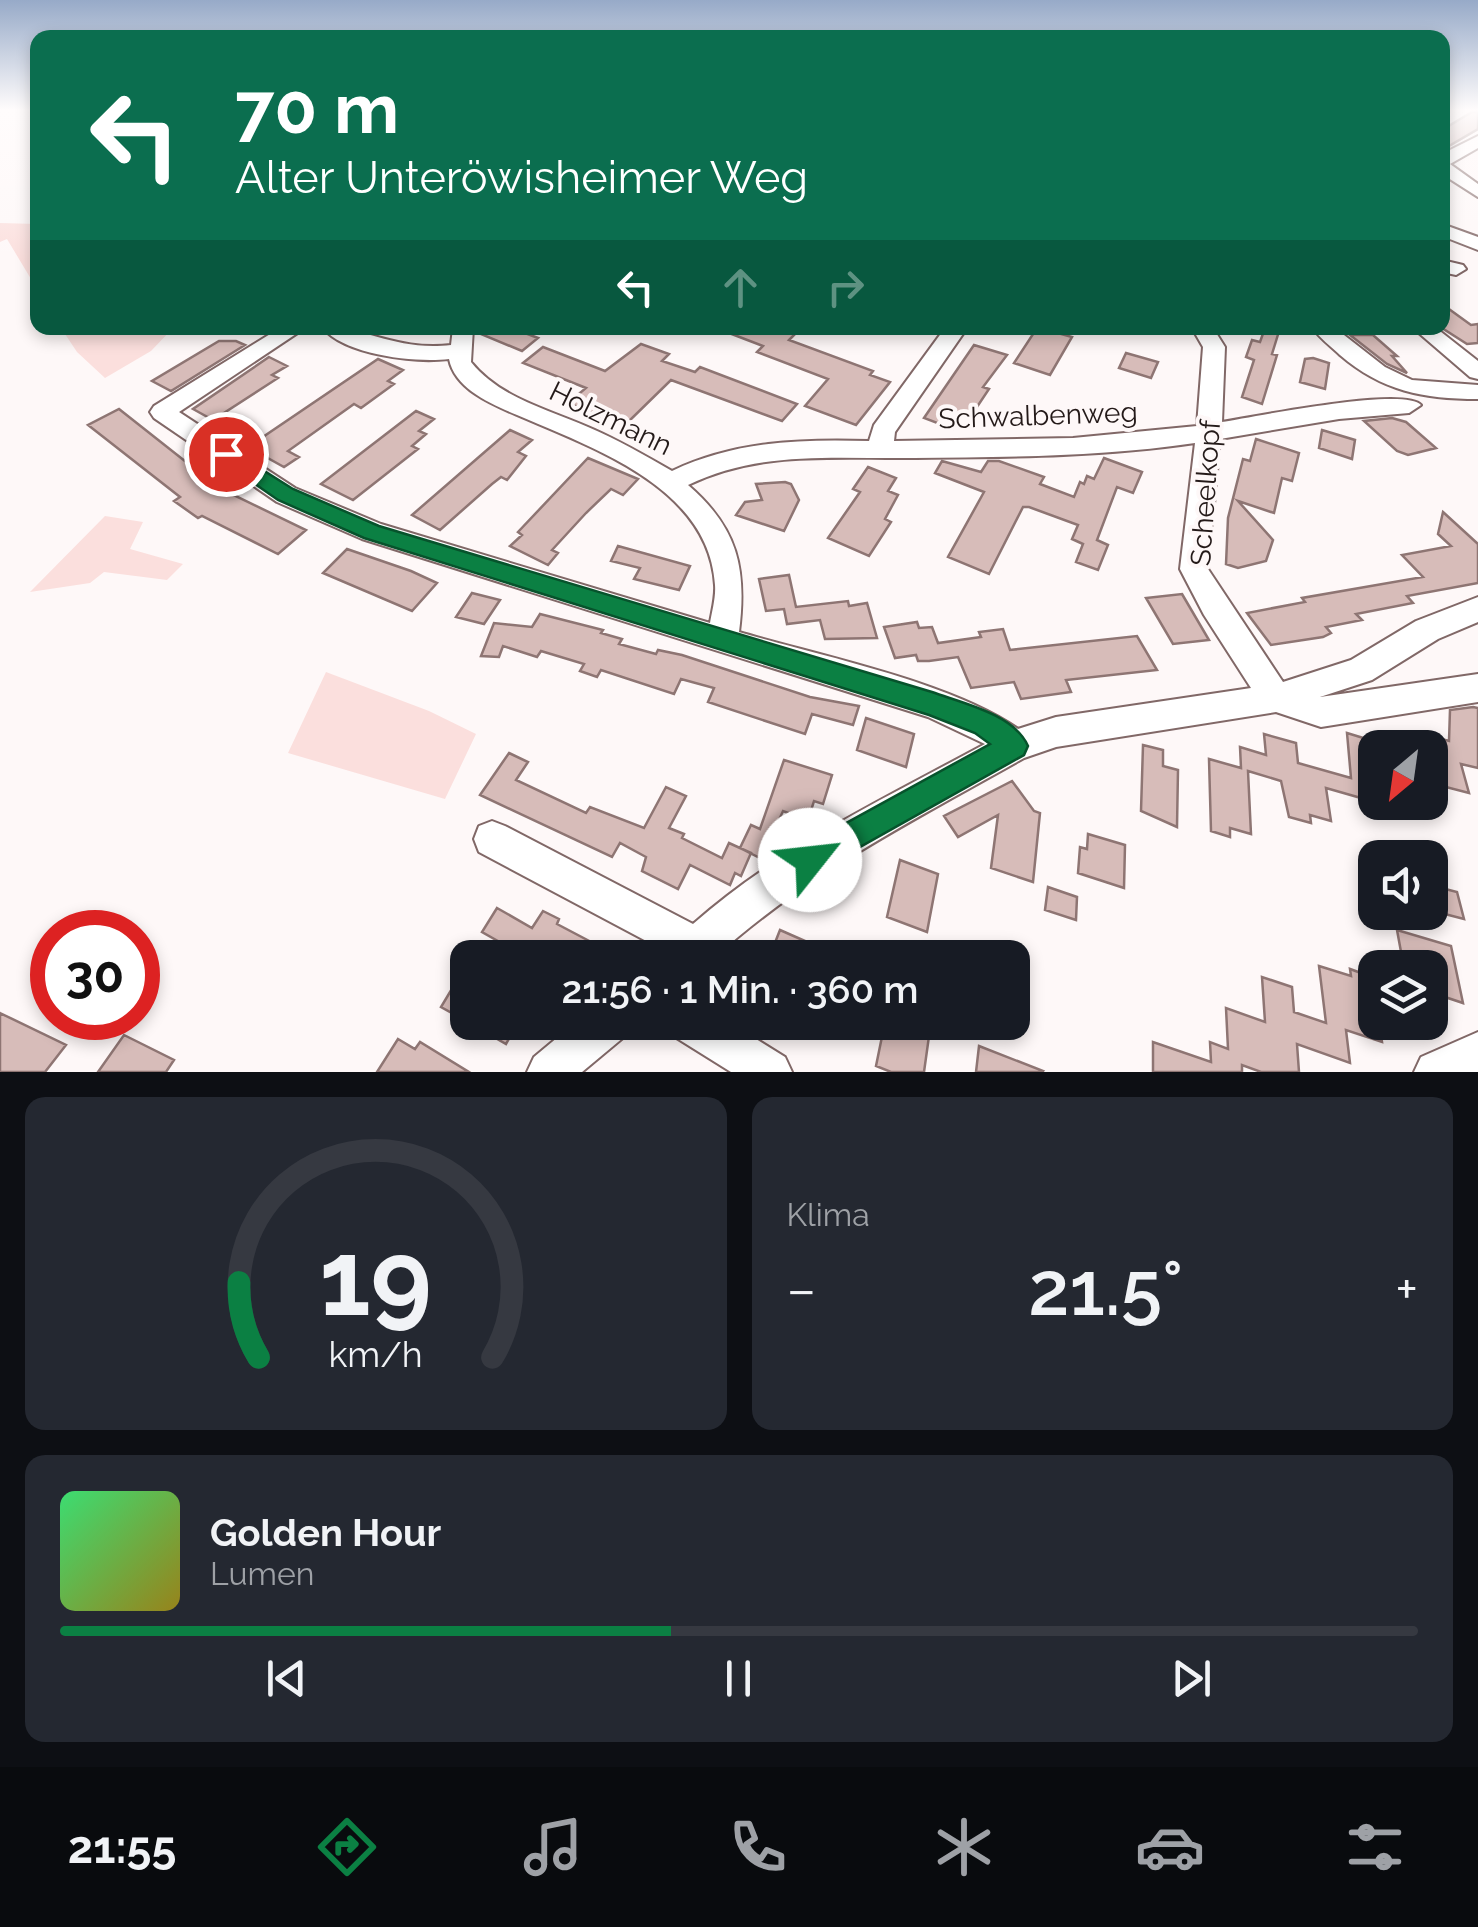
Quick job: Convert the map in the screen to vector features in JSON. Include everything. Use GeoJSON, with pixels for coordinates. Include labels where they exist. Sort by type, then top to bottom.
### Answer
{"type":"FeatureCollection","features":[{"type":"Feature","properties":{"kind":"street"},"geometry":{"type":"LineString","coordinates":[[1450,170],[1478,192]]}},
{"type":"Feature","properties":{"kind":"street"},"geometry":{"type":"LineString","coordinates":[[1450,232],[1478,244]]}},
{"type":"Feature","properties":{"kind":"street"},"geometry":{"type":"LineString","coordinates":[[283,335],[162,412],[286,494],[331,516],[469,564],[723,638],[946,709],[985,725],[1014,746]]}},
{"type":"Feature","properties":{"kind":"street"},"geometry":{"type":"LineString","coordinates":[[350,335],[397,354],[425,356],[460,339]]}},
{"type":"Feature","properties":{"kind":"street"},"geometry":{"type":"LineString","coordinates":[[880,450],[890,420],[951,335]]}},
{"type":"Feature","properties":{"kind":"street","name":"Scheelkopf"},"geometry":{"type":"LineString","coordinates":[[1208,335],[1214,347],[1216,372],[1206,434],[1194,569],[1214,607],[1276,698]]}},
{"type":"Feature","properties":{"kind":"street"},"geometry":{"type":"LineString","coordinates":[[1331,335],[1376,376],[1432,392],[1478,392]]}},
{"type":"Feature","properties":{"kind":"street"},"geometry":{"type":"LineString","coordinates":[[1432,335],[1478,372]]}},
{"type":"Feature","properties":{"kind":"street","name":"Holzmann"},"geometry":{"type":"LineString","coordinates":[[460,339],[460,363],[474,382],[496,397],[595,441],[672,482],[706,516],[725,551],[732,608],[723,638]]}},
{"type":"Feature","properties":{"kind":"street","name":"Schwalbenweg"},"geometry":{"type":"LineString","coordinates":[[672,482],[702,465],[750,451],[1048,448],[1206,434],[1343,408],[1409,405]]}},
{"type":"Feature","properties":{"kind":"street"},"geometry":{"type":"LineString","coordinates":[[704,940],[748,901],[810,860],[1014,746],[1056,732],[1276,698],[1361,670],[1427,630],[1478,609]]}},
{"type":"Feature","properties":{"kind":"street"},"geometry":{"type":"LineString","coordinates":[[1276,698],[1321,712],[1478,688]]}},
{"type":"Feature","properties":{"kind":"street"},"geometry":{"type":"LineString","coordinates":[[492,840],[669,940]]}},
{"type":"Feature","properties":{"kind":"street"},"geometry":{"type":"LineString","coordinates":[[550,1072],[588,1040]]}},
{"type":"Feature","properties":{"kind":"street"},"geometry":{"type":"LineString","coordinates":[[719,1040],[770,1072]]}},
{"type":"Feature","properties":{"kind":"street"},"geometry":{"type":"LineString","coordinates":[[1436,1072],[1478,1052]]}},
{"type":"Feature","properties":{"kind":"shaded area"},"geometry":{"type":"Polygon","coordinates":[[[0,223],[30,224],[30,277],[7,239],[0,242],[0,223]]]}},
{"type":"Feature","properties":{"kind":"shaded area"},"geometry":{"type":"Polygon","coordinates":[[[66,335],[166,335],[151,351],[105,378],[77,352],[66,335]]]}},
{"type":"Feature","properties":{"kind":"shaded area"},"geometry":{"type":"Polygon","coordinates":[[[105,516],[143,522],[130,549],[183,564],[167,580],[104,572],[90,583],[30,592],[105,516]]]}},
{"type":"Feature","properties":{"kind":"shaded area"},"geometry":{"type":"Polygon","coordinates":[[[326,672],[429,711],[476,734],[445,799],[288,753],[326,672]]]}},
{"type":"Feature","properties":{"kind":"building"},"geometry":{"type":"Polygon","coordinates":[[[1450,310],[1471,325],[1478,324],[1478,343],[1467,344],[1450,333],[1450,310]]]}},
{"type":"Feature","properties":{"kind":"building"},"geometry":{"type":"Polygon","coordinates":[[[483,335],[538,338],[522,351],[483,335]]]}},
{"type":"Feature","properties":{"kind":"building"},"geometry":{"type":"Polygon","coordinates":[[[734,335],[794,335],[789,340],[873,371],[870,375],[890,382],[856,425],[805,406],[828,379],[757,352],[763,346],[734,335]]]}},
{"type":"Feature","properties":{"kind":"building"},"geometry":{"type":"Polygon","coordinates":[[[1032,335],[1072,337],[1050,375],[1014,363],[1032,335]]]}},
{"type":"Feature","properties":{"kind":"building"},"geometry":{"type":"Polygon","coordinates":[[[1262,335],[1278,335],[1272,354],[1277,355],[1262,404],[1242,397],[1254,360],[1246,357],[1252,340],[1260,342],[1262,335]]]}},
{"type":"Feature","properties":{"kind":"building"},"geometry":{"type":"Polygon","coordinates":[[[1350,335],[1373,335],[1397,356],[1392,356],[1407,373],[1387,364],[1350,335]]]}},
{"type":"Feature","properties":{"kind":"building"},"geometry":{"type":"Polygon","coordinates":[[[219,341],[245,345],[171,391],[152,381],[219,341]]]}},
{"type":"Feature","properties":{"kind":"building"},"geometry":{"type":"Polygon","coordinates":[[[641,344],[669,354],[662,361],[695,372],[700,367],[797,404],[782,421],[671,380],[624,426],[568,403],[586,388],[523,363],[543,347],[605,371],[641,344]]]}},
{"type":"Feature","properties":{"kind":"building"},"geometry":{"type":"Polygon","coordinates":[[[974,345],[1007,355],[983,387],[989,389],[971,416],[963,413],[953,429],[924,418],[974,345]]]}},
{"type":"Feature","properties":{"kind":"building"},"geometry":{"type":"Polygon","coordinates":[[[1126,353],[1158,362],[1151,378],[1119,368],[1126,353]]]}},
{"type":"Feature","properties":{"kind":"building"},"geometry":{"type":"Polygon","coordinates":[[[269,357],[287,366],[272,375],[278,378],[213,420],[193,409],[269,357]]]}},
{"type":"Feature","properties":{"kind":"building"},"geometry":{"type":"Polygon","coordinates":[[[378,359],[403,370],[388,381],[394,384],[361,408],[354,404],[288,451],[299,457],[284,467],[248,447],[378,359]]]}},
{"type":"Feature","properties":{"kind":"building"},"geometry":{"type":"Polygon","coordinates":[[[1305,359],[1329,363],[1325,389],[1300,382],[1305,359]]]}},
{"type":"Feature","properties":{"kind":"building"},"geometry":{"type":"Polygon","coordinates":[[[119,409],[219,488],[306,530],[278,554],[202,516],[198,518],[174,501],[180,497],[88,425],[119,409]]]}},
{"type":"Feature","properties":{"kind":"building"},"geometry":{"type":"Polygon","coordinates":[[[416,411],[434,419],[419,431],[426,434],[412,446],[418,449],[353,500],[321,484],[416,411]]]}},
{"type":"Feature","properties":{"kind":"building"},"geometry":{"type":"Polygon","coordinates":[[[1392,418],[1406,422],[1436,448],[1408,455],[1397,451],[1364,421],[1392,418]]]}},
{"type":"Feature","properties":{"kind":"building"},"geometry":{"type":"Polygon","coordinates":[[[510,430],[532,440],[518,452],[526,456],[507,480],[501,477],[440,530],[412,515],[510,430]]]}},
{"type":"Feature","properties":{"kind":"building"},"geometry":{"type":"Polygon","coordinates":[[[1322,430],[1355,440],[1352,459],[1319,448],[1322,430]]]}},
{"type":"Feature","properties":{"kind":"building"},"geometry":{"type":"Polygon","coordinates":[[[1256,439],[1299,453],[1292,481],[1282,478],[1274,513],[1238,501],[1273,540],[1266,561],[1238,568],[1226,564],[1228,518],[1243,459],[1250,461],[1256,439]]]}},
{"type":"Feature","properties":{"kind":"building"},"geometry":{"type":"Polygon","coordinates":[[[588,458],[638,479],[623,495],[611,489],[552,550],[558,553],[548,565],[510,546],[522,535],[518,532],[588,458]]]}},
{"type":"Feature","properties":{"kind":"building"},"geometry":{"type":"Polygon","coordinates":[[[1104,458],[1142,472],[1133,493],[1117,487],[1097,540],[1108,545],[1098,570],[1076,562],[1083,544],[1072,539],[1078,525],[1029,507],[1023,507],[989,574],[948,557],[984,492],[935,473],[942,461],[981,472],[988,461],[999,461],[1044,477],[1040,484],[1074,497],[1080,482],[1084,484],[1087,476],[1094,479],[1104,458]]]}},
{"type":"Feature","properties":{"kind":"building"},"geometry":{"type":"Polygon","coordinates":[[[868,467],[896,478],[888,491],[898,495],[885,519],[891,522],[869,556],[828,538],[860,492],[853,489],[868,467]]]}},
{"type":"Feature","properties":{"kind":"building"},"geometry":{"type":"Polygon","coordinates":[[[756,484],[791,484],[799,500],[784,531],[736,515],[745,502],[762,500],[756,484]]]}},
{"type":"Feature","properties":{"kind":"building"},"geometry":{"type":"Polygon","coordinates":[[[1443,512],[1478,544],[1478,583],[1407,596],[1413,603],[1356,614],[1362,620],[1326,627],[1331,633],[1323,637],[1271,645],[1247,613],[1305,602],[1302,598],[1423,577],[1402,555],[1451,546],[1438,534],[1443,512]]]}},
{"type":"Feature","properties":{"kind":"building"},"geometry":{"type":"Polygon","coordinates":[[[618,546],[690,566],[679,590],[634,579],[640,568],[611,561],[618,546]]]}},
{"type":"Feature","properties":{"kind":"building"},"geometry":{"type":"Polygon","coordinates":[[[347,549],[437,583],[412,611],[323,573],[347,549]]]}},
{"type":"Feature","properties":{"kind":"building"},"geometry":{"type":"Polygon","coordinates":[[[789,575],[796,607],[848,601],[849,606],[867,603],[877,638],[825,639],[820,620],[787,624],[784,609],[766,611],[759,579],[789,575]]]}},
{"type":"Feature","properties":{"kind":"building"},"geometry":{"type":"Polygon","coordinates":[[[472,593],[500,600],[484,624],[456,617],[472,593]]]}},
{"type":"Feature","properties":{"kind":"building"},"geometry":{"type":"Polygon","coordinates":[[[1182,594],[1209,640],[1173,644],[1146,598],[1182,594]]]}},
{"type":"Feature","properties":{"kind":"building"},"geometry":{"type":"Polygon","coordinates":[[[540,614],[603,630],[601,633],[622,639],[619,644],[656,654],[658,650],[682,655],[810,697],[859,706],[853,725],[812,714],[805,734],[708,702],[714,688],[681,679],[674,694],[601,670],[597,677],[580,671],[584,664],[541,651],[537,657],[503,646],[499,657],[481,656],[494,623],[532,627],[540,614]]]}},
{"type":"Feature","properties":{"kind":"building"},"geometry":{"type":"Polygon","coordinates":[[[917,622],[919,628],[932,627],[938,643],[981,637],[979,632],[1003,629],[1010,650],[1137,636],[1157,670],[1066,680],[1071,692],[1021,699],[1014,682],[971,688],[958,657],[929,661],[918,661],[916,655],[895,658],[884,627],[917,622]]]}},
{"type":"Feature","properties":{"kind":"building"},"geometry":{"type":"Polygon","coordinates":[[[1478,708],[1478,768],[1461,764],[1469,793],[1448,788],[1450,710],[1478,708]]]}},
{"type":"Feature","properties":{"kind":"building"},"geometry":{"type":"Polygon","coordinates":[[[866,718],[914,734],[906,767],[857,750],[866,718]]]}},
{"type":"Feature","properties":{"kind":"building"},"geometry":{"type":"Polygon","coordinates":[[[1347,733],[1358,736],[1358,797],[1326,788],[1331,821],[1310,815],[1311,823],[1289,817],[1281,781],[1248,771],[1251,834],[1230,828],[1230,837],[1211,831],[1209,759],[1241,768],[1240,747],[1266,755],[1264,734],[1296,743],[1298,763],[1351,778],[1347,733]]]}},
{"type":"Feature","properties":{"kind":"building"},"geometry":{"type":"Polygon","coordinates":[[[1143,745],[1163,750],[1163,766],[1178,770],[1177,827],[1141,811],[1143,745]]]}},
{"type":"Feature","properties":{"kind":"building"},"geometry":{"type":"Polygon","coordinates":[[[509,753],[528,762],[516,780],[586,813],[590,807],[644,828],[666,787],[686,796],[669,828],[722,858],[729,843],[751,853],[741,876],[735,873],[730,885],[690,865],[678,889],[642,871],[646,857],[620,843],[612,857],[480,795],[509,753]]]}},
{"type":"Feature","properties":{"kind":"building"},"geometry":{"type":"Polygon","coordinates":[[[784,760],[832,775],[823,804],[814,801],[808,820],[783,811],[762,859],[740,848],[751,825],[760,829],[784,760]]]}},
{"type":"Feature","properties":{"kind":"building"},"geometry":{"type":"Polygon","coordinates":[[[1012,781],[1034,811],[1040,813],[1033,882],[991,868],[998,815],[958,837],[944,816],[1012,781]]]}},
{"type":"Feature","properties":{"kind":"building"},"geometry":{"type":"Polygon","coordinates":[[[1088,834],[1125,845],[1124,888],[1078,873],[1080,847],[1087,849],[1088,834]]]}},
{"type":"Feature","properties":{"kind":"building"},"geometry":{"type":"Polygon","coordinates":[[[900,860],[938,874],[927,932],[887,917],[900,860]]]}},
{"type":"Feature","properties":{"kind":"building"},"geometry":{"type":"Polygon","coordinates":[[[1048,887],[1077,897],[1076,920],[1045,910],[1048,887]]]}},
{"type":"Feature","properties":{"kind":"building"},"geometry":{"type":"Polygon","coordinates":[[[1448,890],[1457,892],[1464,919],[1448,915],[1448,890]]]}},
{"type":"Feature","properties":{"kind":"building"},"geometry":{"type":"Polygon","coordinates":[[[497,908],[532,928],[543,911],[559,919],[557,924],[587,940],[496,940],[482,932],[497,908]]]}},
{"type":"Feature","properties":{"kind":"building"},"geometry":{"type":"Polygon","coordinates":[[[780,930],[803,940],[776,940],[780,930]]]}},
{"type":"Feature","properties":{"kind":"building"},"geometry":{"type":"Polygon","coordinates":[[[1397,930],[1451,946],[1463,1003],[1448,998],[1448,950],[1401,950],[1397,930]]]}},
{"type":"Feature","properties":{"kind":"building"},"geometry":{"type":"Polygon","coordinates":[[[1319,966],[1351,976],[1350,969],[1358,972],[1358,1034],[1346,1030],[1350,1063],[1297,1044],[1299,1072],[1261,1072],[1242,1065],[1242,1072],[1153,1072],[1153,1042],[1211,1062],[1210,1042],[1228,1049],[1226,1008],[1265,1022],[1262,977],[1292,987],[1294,1012],[1326,1023],[1319,966]]]}},
{"type":"Feature","properties":{"kind":"building"},"geometry":{"type":"Polygon","coordinates":[[[450,992],[450,1012],[441,1007],[450,992]]]}},
{"type":"Feature","properties":{"kind":"building"},"geometry":{"type":"Polygon","coordinates":[[[0,1013],[30,1028],[30,1040],[56,1040],[66,1045],[45,1072],[0,1072],[0,1013]]]}},
{"type":"Feature","properties":{"kind":"building"},"geometry":{"type":"Polygon","coordinates":[[[398,1039],[415,1049],[420,1042],[469,1072],[377,1072],[398,1039]]]}},
{"type":"Feature","properties":{"kind":"building"},"geometry":{"type":"Polygon","coordinates":[[[120,1040],[134,1040],[174,1060],[166,1072],[98,1072],[120,1040]]]}},
{"type":"Feature","properties":{"kind":"building"},"geometry":{"type":"Polygon","coordinates":[[[881,1040],[928,1040],[924,1072],[891,1072],[876,1066],[881,1040]]]}},
{"type":"Feature","properties":{"kind":"building"},"geometry":{"type":"Polygon","coordinates":[[[979,1046],[1043,1071],[976,1072],[979,1046]]]}},
{"type":"Feature","properties":{"kind":"route"},"geometry":{"type":"LineString","coordinates":[[226,454],[286,494],[372,532],[932,704],[985,725],[1014,746],[810,860]]}}]}
